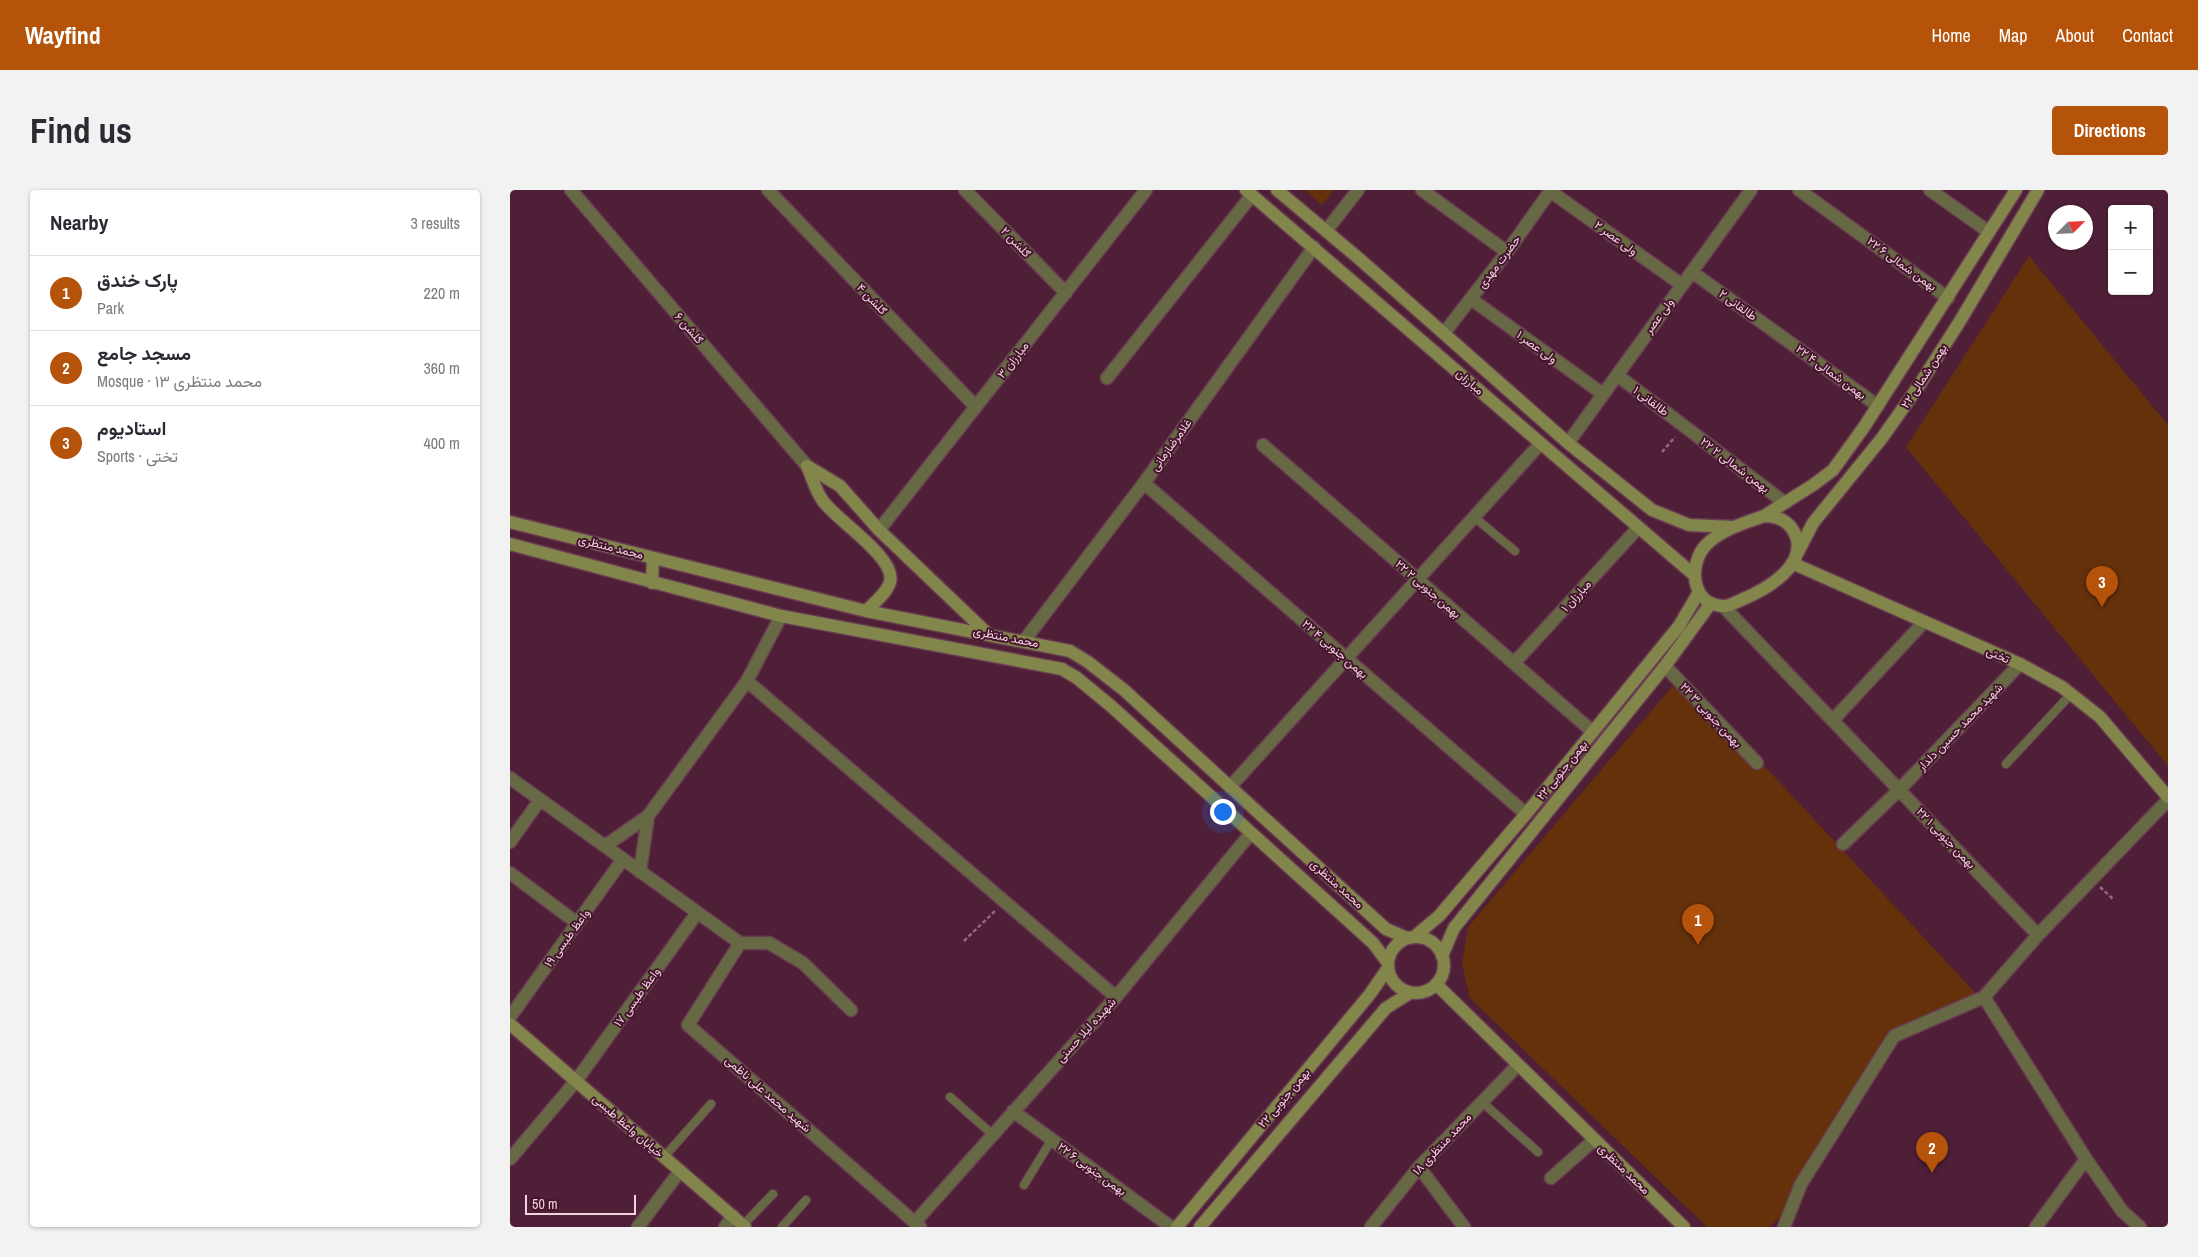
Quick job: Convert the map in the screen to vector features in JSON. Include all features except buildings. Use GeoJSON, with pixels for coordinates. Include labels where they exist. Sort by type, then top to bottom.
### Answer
{"type":"FeatureCollection","features":[{"type":"Feature","properties":{"kind":"street","name":"ګلشن ۶"},"geometry":{"type":"LineString","coordinates":[[571,190],[807,466]]}},
{"type":"Feature","properties":{"kind":"street","name":"ګلشن ۴"},"geometry":{"type":"LineString","coordinates":[[768,190],[976,407]]}},
{"type":"Feature","properties":{"kind":"street","name":"ګلشن ۲"},"geometry":{"type":"LineString","coordinates":[[965,190],[1066,293]]}},
{"type":"Feature","properties":{"kind":"street","name":"مبارزان ۳"},"geometry":{"type":"LineString","coordinates":[[879,530],[1146,190]]}},
{"type":"Feature","properties":{"kind":"street","name":"مبارزان"},"geometry":{"type":"LineString","coordinates":[[1277,190],[1568,443],[1652,510],[1689,525],[1734,526]]}},
{"type":"Feature","properties":{"kind":"street"},"geometry":{"type":"LineString","coordinates":[[1314,247],[1358,190]]}},
{"type":"Feature","properties":{"kind":"street"},"geometry":{"type":"LineString","coordinates":[[1422,190],[1507,252]]}},
{"type":"Feature","properties":{"kind":"street","name":"ولی عصر"},"geometry":{"type":"LineString","coordinates":[[1568,443],[1751,190]]}},
{"type":"Feature","properties":{"kind":"street","name":"۲۲ بهمن شمالی ۶"},"geometry":{"type":"LineString","coordinates":[[1799,190],[1948,298]]}},
{"type":"Feature","properties":{"kind":"street"},"geometry":{"type":"LineString","coordinates":[[1930,190],[1989,232]]}},
{"type":"Feature","properties":{"kind":"street","name":"۲۲ بهمن شمالی"},"geometry":{"type":"LineString","coordinates":[[1764,516],[1833,470],[1878,406],[2016,190]]}},
{"type":"Feature","properties":{"kind":"street","name":"۲۲ بهمن شمالی"},"geometry":{"type":"LineString","coordinates":[[1794,558],[1813,523],[1882,438],[1918,387],[2038,190]]}},
{"type":"Feature","properties":{"kind":"street","name":"حضرت مهدی"},"geometry":{"type":"LineString","coordinates":[[1444,334],[1551,191]]}},
{"type":"Feature","properties":{"kind":"street","name":"ولی عصر ۲"},"geometry":{"type":"LineString","coordinates":[[1551,191],[1682,285]]}},
{"type":"Feature","properties":{"kind":"street"},"geometry":{"type":"LineString","coordinates":[[1107,378],[1249,192]]}},
{"type":"Feature","properties":{"kind":"street","name":"مبارزان"},"geometry":{"type":"LineString","coordinates":[[1249,192],[1693,574]]}},
{"type":"Feature","properties":{"kind":"street","name":"غلامرضازمانی"},"geometry":{"type":"LineString","coordinates":[[1024,641],[1144,483],[1314,247]]}},
{"type":"Feature","properties":{"kind":"street","name":"طالقانی ۲"},"geometry":{"type":"LineString","coordinates":[[1692,272],[1784,339]]}},
{"type":"Feature","properties":{"kind":"street","name":"ولی عصر ۱"},"geometry":{"type":"LineString","coordinates":[[1471,299],[1603,394]]}},
{"type":"Feature","properties":{"kind":"street","name":"۲۲ بهمن شمالی ۴"},"geometry":{"type":"LineString","coordinates":[[1784,339],[1878,406]]}},
{"type":"Feature","properties":{"kind":"street","name":"طالقانی ۱"},"geometry":{"type":"LineString","coordinates":[[1617,375],[1684,426]]}},
{"type":"Feature","properties":{"kind":"street","name":"۲۲ بهمن شمالی ۲"},"geometry":{"type":"LineString","coordinates":[[1684,426],[1785,503]]}},
{"type":"Feature","properties":{"kind":"street"},"geometry":{"type":"LineString","coordinates":[[1230,787],[1540,444]]}},
{"type":"Feature","properties":{"kind":"street","name":"۲۲ بهمن جنوبی ۲"},"geometry":{"type":"LineString","coordinates":[[1263,445],[1593,732]]}},
{"type":"Feature","properties":{"kind":"street"},"geometry":{"type":"LineString","coordinates":[[807,466],[840,486],[879,530],[988,634]]}},
{"type":"Feature","properties":{"kind":"street"},"geometry":{"type":"LineString","coordinates":[[807,466],[823,501],[882,558],[890,571],[890,581],[885,592],[866,611]]}},
{"type":"Feature","properties":{"kind":"street","name":"۲۲ بهمن جنوبی ۴"},"geometry":{"type":"LineString","coordinates":[[1144,483],[1526,814]]}},
{"type":"Feature","properties":{"kind":"street"},"geometry":{"type":"LineString","coordinates":[[1764,516],[1774,516],[1790,526],[1798,544],[1794,558],[1779,579],[1761,591],[1724,607],[1711,603],[1699,592],[1693,574],[1696,560],[1707,544],[1734,526],[1764,516]]}},
{"type":"Feature","properties":{"kind":"street","name":"محمد منتظری"},"geometry":{"type":"LineString","coordinates":[[510,522],[866,611],[1070,651],[1088,662],[1124,690],[1386,928],[1410,938]]}},
{"type":"Feature","properties":{"kind":"street","name":"مبارزان ۱"},"geometry":{"type":"LineString","coordinates":[[1514,663],[1638,528]]}},
{"type":"Feature","properties":{"kind":"street","name":"محمد منتظری"},"geometry":{"type":"LineString","coordinates":[[510,544],[781,616],[1062,669],[1111,706],[1373,943],[1388,965]]}},
{"type":"Feature","properties":{"kind":"street"},"geometry":{"type":"LineString","coordinates":[[652,582],[653,558]]}},
{"type":"Feature","properties":{"kind":"street","name":"تختی"},"geometry":{"type":"LineString","coordinates":[[1794,558],[1924,622],[2020,664],[2062,687],[2100,717],[2168,798]]}},
{"type":"Feature","properties":{"kind":"street","name":"۲۲ بهمن جنوبی"},"geometry":{"type":"LineString","coordinates":[[1410,938],[1440,916],[1526,814],[1680,626],[1699,592]]}},
{"type":"Feature","properties":{"kind":"street","name":"۲۲ بهمن جنوبی"},"geometry":{"type":"LineString","coordinates":[[1442,956],[1454,928],[1665,666],[1711,603]]}},
{"type":"Feature","properties":{"kind":"street","name":"۲۲ بهمن جنوبی ۱"},"geometry":{"type":"LineString","coordinates":[[1724,607],[2038,935]]}},
{"type":"Feature","properties":{"kind":"street"},"geometry":{"type":"LineString","coordinates":[[605,846],[648,816],[747,681],[781,616]]}},
{"type":"Feature","properties":{"kind":"street"},"geometry":{"type":"LineString","coordinates":[[1833,720],[1924,622]]}},
{"type":"Feature","properties":{"kind":"street","name":"شهید محمد حسین دلدار"},"geometry":{"type":"LineString","coordinates":[[1843,844],[1899,790],[2020,664]]}},
{"type":"Feature","properties":{"kind":"street","name":"۲۲ بهمن جنوبی ۳"},"geometry":{"type":"LineString","coordinates":[[1665,666],[1758,764]]}},
{"type":"Feature","properties":{"kind":"street"},"geometry":{"type":"LineString","coordinates":[[747,681],[1116,998]]}},
{"type":"Feature","properties":{"kind":"street"},"geometry":{"type":"LineString","coordinates":[[510,778],[740,943],[768,943],[803,964],[851,1010]]}},
{"type":"Feature","properties":{"kind":"street"},"geometry":{"type":"LineString","coordinates":[[1784,1227],[1801,1184],[1894,1036],[1984,997],[2038,935],[2168,798]]}},
{"type":"Feature","properties":{"kind":"street"},"geometry":{"type":"LineString","coordinates":[[510,842],[540,800]]}},
{"type":"Feature","properties":{"kind":"street"},"geometry":{"type":"LineString","coordinates":[[640,872],[648,816]]}},
{"type":"Feature","properties":{"kind":"street","name":"شهیده لیلا حسنی"},"geometry":{"type":"LineString","coordinates":[[918,1224],[992,1134],[1116,998],[1251,833]]}},
{"type":"Feature","properties":{"kind":"street","name":"واعظ طبسی ۱۹"},"geometry":{"type":"LineString","coordinates":[[510,1017],[623,859]]}},
{"type":"Feature","properties":{"kind":"street"},"geometry":{"type":"LineString","coordinates":[[510,873],[578,923]]}},
{"type":"Feature","properties":{"kind":"street","name":"واعظ طبسی ۱۷"},"geometry":{"type":"LineString","coordinates":[[510,1160],[576,1081],[698,913]]}},
{"type":"Feature","properties":{"kind":"street"},"geometry":{"type":"LineString","coordinates":[[1421,937],[1434,944],[1442,956],[1443,971],[1436,984],[1424,992],[1403,990],[1392,980],[1388,965],[1390,952],[1395,946],[1410,938],[1421,937]]}},
{"type":"Feature","properties":{"kind":"street","name":"شهید محمد علی ناظمی"},"geometry":{"type":"LineString","coordinates":[[740,943],[688,1025],[918,1224]]}},
{"type":"Feature","properties":{"kind":"street","name":"۲۲ بهمن جنوبی"},"geometry":{"type":"LineString","coordinates":[[1177,1227],[1370,994],[1388,965]]}},
{"type":"Feature","properties":{"kind":"street","name":"محمد منتظری"},"geometry":{"type":"LineString","coordinates":[[1436,984],[1684,1227]]}},
{"type":"Feature","properties":{"kind":"street","name":"۲۲ بهمن جنوبی"},"geometry":{"type":"LineString","coordinates":[[1200,1227],[1386,1008],[1410,992]]}},
{"type":"Feature","properties":{"kind":"street"},"geometry":{"type":"LineString","coordinates":[[1984,997],[2086,1159],[2122,1211],[2140,1227]]}},
{"type":"Feature","properties":{"kind":"street","name":"خیابان واعظ طبسی"},"geometry":{"type":"LineString","coordinates":[[510,1024],[740,1223]]}},
{"type":"Feature","properties":{"kind":"street","name":"محمد منتظری ۱۸"},"geometry":{"type":"LineString","coordinates":[[1371,1227],[1419,1168],[1518,1065]]}},
{"type":"Feature","properties":{"kind":"street","name":"۲۲ بهمن جنوبی ۶"},"geometry":{"type":"LineString","coordinates":[[1013,1111],[1170,1227]]}},
{"type":"Feature","properties":{"kind":"street"},"geometry":{"type":"LineString","coordinates":[[1250,1138],[1265,1150]]}},
{"type":"Feature","properties":{"kind":"street"},"geometry":{"type":"LineString","coordinates":[[1551,1178],[1594,1140]]}},
{"type":"Feature","properties":{"kind":"street"},"geometry":{"type":"LineString","coordinates":[[2036,1227],[2086,1159]]}},
{"type":"Feature","properties":{"kind":"street"},"geometry":{"type":"LineString","coordinates":[[1419,1168],[1464,1227]]}},
{"type":"Feature","properties":{"kind":"street"},"geometry":{"type":"LineString","coordinates":[[638,1227],[680,1171]]}},
{"type":"Feature","properties":{"kind":"street"},"geometry":{"type":"LineString","coordinates":[[725,1227],[740,1223]]}},
{"type":"Feature","properties":{"kind":"lane"},"geometry":{"type":"LineString","coordinates":[[1474,517],[1515,551]]}},
{"type":"Feature","properties":{"kind":"lane"},"geometry":{"type":"LineString","coordinates":[[2006,764],[2071,694]]}},
{"type":"Feature","properties":{"kind":"lane"},"geometry":{"type":"LineString","coordinates":[[950,1097],[992,1134]]}},
{"type":"Feature","properties":{"kind":"lane"},"geometry":{"type":"LineString","coordinates":[[1482,1102],[1538,1152]]}},
{"type":"Feature","properties":{"kind":"lane"},"geometry":{"type":"LineString","coordinates":[[664,1157],[712,1104]]}},
{"type":"Feature","properties":{"kind":"lane"},"geometry":{"type":"LineString","coordinates":[[1024,1184],[1052,1139]]}},
{"type":"Feature","properties":{"kind":"lane"},"geometry":{"type":"LineString","coordinates":[[740,1223],[772,1194]]}},
{"type":"Feature","properties":{"kind":"lane"},"geometry":{"type":"LineString","coordinates":[[782,1227],[806,1200]]}},
{"type":"Feature","properties":{"kind":"path"},"geometry":{"type":"LineString","coordinates":[[1662,452],[1684,426]]}},
{"type":"Feature","properties":{"kind":"path"},"geometry":{"type":"LineString","coordinates":[[964,941],[1004,902]]}},
{"type":"Feature","properties":{"kind":"shaded area"},"geometry":{"type":"Polygon","coordinates":[[[1305,190],[1334,190],[1322,205],[1305,190]]]}},
{"type":"Feature","properties":{"kind":"shaded area"},"geometry":{"type":"Polygon","coordinates":[[[2029,256],[2168,425],[2168,766],[1906,447],[2029,256]]]}},
{"type":"Feature","properties":{"kind":"shaded area"},"geometry":{"type":"Polygon","coordinates":[[[1681,676],[1979,997],[1888,1031],[1782,1215],[1770,1227],[1707,1227],[1470,998],[1462,964],[1468,927],[1681,676]]]}},
{"type":"Feature","properties":{"kind":"place","name":"استادیوم"},"geometry":{"type":"Point","coordinates":[2102,607]}},
{"type":"Feature","properties":{"kind":"place","name":"پارک خندق"},"geometry":{"type":"Point","coordinates":[1698,945]}},
{"type":"Feature","properties":{"kind":"place","name":"مسجد جامع"},"geometry":{"type":"Point","coordinates":[1932,1173]}}]}
